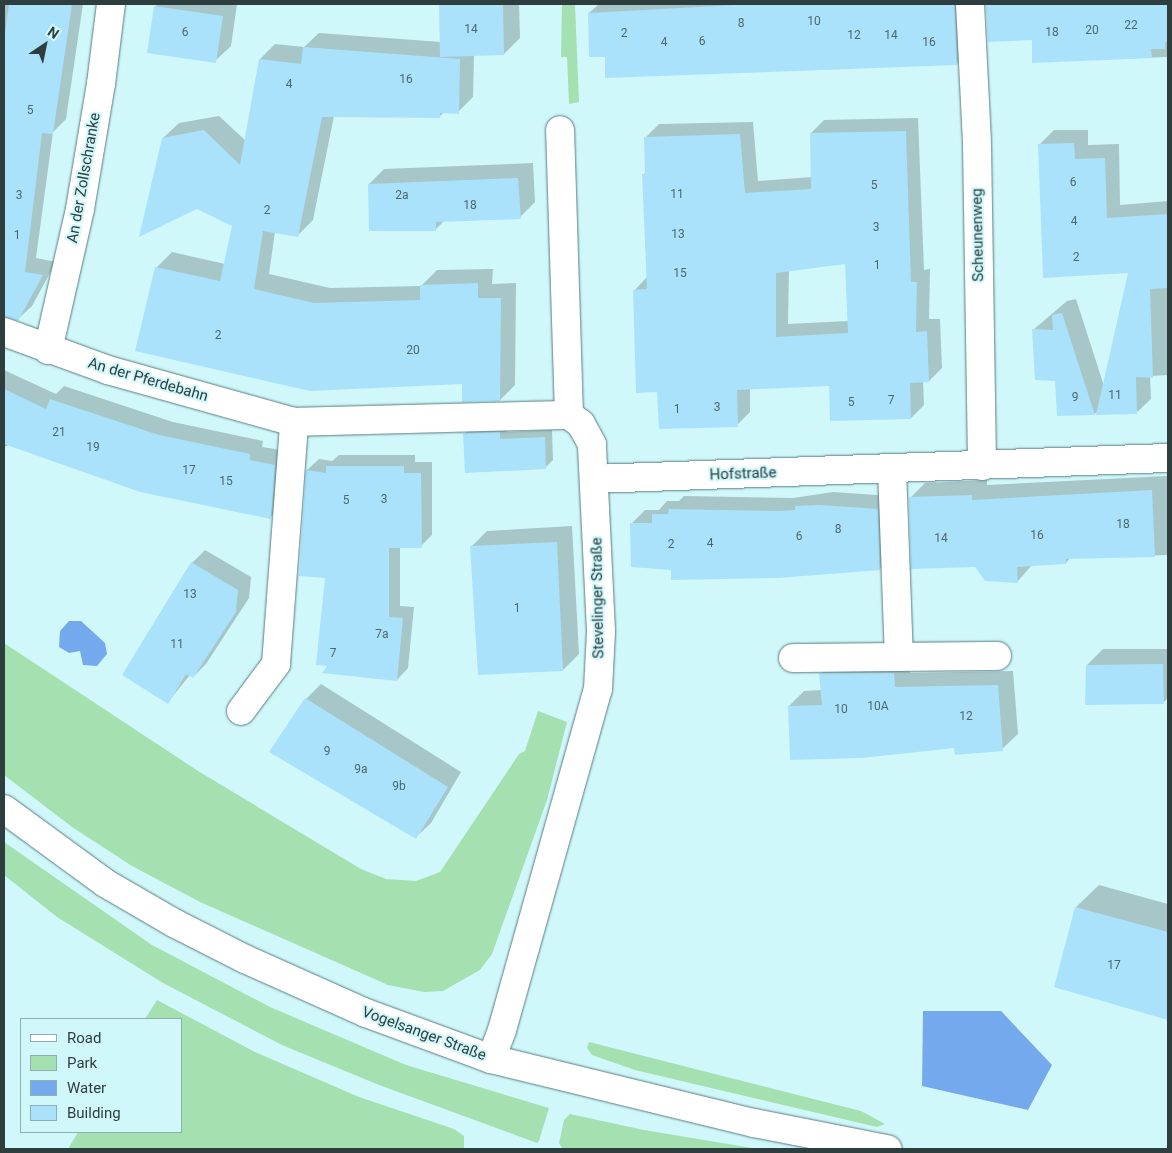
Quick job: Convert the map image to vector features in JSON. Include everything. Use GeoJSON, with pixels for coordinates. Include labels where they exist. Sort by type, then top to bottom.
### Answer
{"type":"FeatureCollection","features":[{"type":"Feature","properties":{"kind":"street","name":"An der Zollschranke"},"geometry":{"type":"LineString","coordinates":[[48,350],[80,209],[101,84],[110,4]]}},
{"type":"Feature","properties":{"kind":"street","name":"Scheunenweg"},"geometry":{"type":"LineString","coordinates":[[970,4],[977,144],[982,466]]}},
{"type":"Feature","properties":{"kind":"street"},"geometry":{"type":"LineString","coordinates":[[560,130],[569,415]]}},
{"type":"Feature","properties":{"kind":"street","name":"An der Pferdebahn"},"geometry":{"type":"LineString","coordinates":[[4,332],[48,350],[108,370],[294,422],[569,415]]}},
{"type":"Feature","properties":{"kind":"street","name":"Stevelinger Straße"},"geometry":{"type":"LineString","coordinates":[[491,1059],[502,1030],[598,688],[601,631],[592,444],[581,424],[569,415]]}},
{"type":"Feature","properties":{"kind":"street"},"geometry":{"type":"LineString","coordinates":[[241,711],[276,664],[294,422]]}},
{"type":"Feature","properties":{"kind":"street","name":"Hofstraße"},"geometry":{"type":"LineString","coordinates":[[594,479],[1168,458]]}},
{"type":"Feature","properties":{"kind":"street"},"geometry":{"type":"LineString","coordinates":[[892,469],[899,657]]}},
{"type":"Feature","properties":{"kind":"street"},"geometry":{"type":"LineString","coordinates":[[793,658],[996,656]]}},
{"type":"Feature","properties":{"kind":"street","name":"Vogelsanger Straße"},"geometry":{"type":"LineString","coordinates":[[4,809],[105,883],[236,955],[366,1013],[491,1059],[754,1123],[887,1149]]}},
{"type":"Feature","properties":{"kind":"green space"},"geometry":{"type":"Polygon","coordinates":[[[562,4],[575,4],[579,102],[569,104],[567,57],[561,57],[562,4]]]}},
{"type":"Feature","properties":{"kind":"green space"},"geometry":{"type":"Polygon","coordinates":[[[4,643],[198,771],[361,869],[386,879],[416,881],[440,872],[519,754],[525,751],[538,711],[567,722],[547,800],[492,954],[480,970],[443,991],[424,992],[388,985],[200,902],[132,866],[72,827],[4,775],[4,643]]]}},
{"type":"Feature","properties":{"kind":"green space"},"geometry":{"type":"Polygon","coordinates":[[[4,842],[152,945],[270,1007],[406,1065],[549,1108],[539,1141],[537,1143],[379,1085],[282,1045],[163,983],[57,917],[4,875],[4,842]]]}},
{"type":"Feature","properties":{"kind":"green space"},"geometry":{"type":"Polygon","coordinates":[[[157,1000],[255,1052],[359,1097],[454,1129],[464,1136],[464,1149],[68,1149],[77,1133],[182,1133],[182,1018],[146,1018],[157,1000]]]}},
{"type":"Feature","properties":{"kind":"green space"},"geometry":{"type":"Polygon","coordinates":[[[589,1042],[861,1111],[885,1124],[877,1127],[635,1070],[592,1055],[587,1048],[589,1042]]]}},
{"type":"Feature","properties":{"kind":"green space"},"geometry":{"type":"Polygon","coordinates":[[[570,1114],[644,1130],[758,1149],[563,1149],[559,1143],[564,1120],[570,1114]]]}},
{"type":"Feature","properties":{"kind":"water"},"geometry":{"type":"Polygon","coordinates":[[[69,621],[81,621],[105,643],[107,654],[97,666],[83,665],[80,651],[69,653],[59,647],[60,631],[69,621]]]}},
{"type":"Feature","properties":{"kind":"water"},"geometry":{"type":"Polygon","coordinates":[[[923,1011],[1001,1011],[1052,1065],[1028,1110],[922,1086],[923,1011]]]}},
{"type":"Feature","properties":{"kind":"building"},"geometry":{"type":"Polygon","coordinates":[[[9,4],[72,4],[53,134],[42,133],[25,272],[43,275],[18,321],[4,317],[4,40],[9,4]]]}},
{"type":"Feature","properties":{"kind":"building"},"geometry":{"type":"Polygon","coordinates":[[[439,4],[503,4],[504,55],[440,57],[439,4]]]}},
{"type":"Feature","properties":{"kind":"building"},"geometry":{"type":"Polygon","coordinates":[[[754,4],[955,4],[957,65],[605,78],[605,57],[589,57],[588,13],[754,4]]]}},
{"type":"Feature","properties":{"kind":"building"},"geometry":{"type":"Polygon","coordinates":[[[986,4],[1168,4],[1168,42],[1165,42],[1165,49],[1151,49],[1152,58],[1032,63],[1032,40],[988,42],[986,4]]]}},
{"type":"Feature","properties":{"kind":"building"},"geometry":{"type":"Polygon","coordinates":[[[154,6],[223,16],[216,63],[147,53],[154,6]]]}},
{"type":"Feature","properties":{"kind":"building"},"geometry":{"type":"Polygon","coordinates":[[[303,47],[460,59],[459,114],[440,113],[440,118],[322,117],[298,237],[263,231],[254,289],[314,303],[420,300],[420,285],[478,283],[478,298],[501,298],[500,401],[462,402],[462,384],[310,391],[135,351],[155,267],[220,281],[232,226],[197,209],[139,237],[162,138],[204,130],[240,165],[259,59],[301,64],[303,47]]]}},
{"type":"Feature","properties":{"kind":"building"},"geometry":{"type":"Polygon","coordinates":[[[906,131],[911,282],[917,282],[916,332],[927,331],[929,382],[910,383],[911,419],[830,421],[829,386],[737,390],[738,427],[659,429],[657,392],[636,393],[633,290],[647,289],[642,174],[645,175],[644,137],[740,134],[745,193],[811,189],[810,133],[906,131]],[[845,264],[776,273],[776,337],[848,333],[845,264]]]}},
{"type":"Feature","properties":{"kind":"building"},"geometry":{"type":"Polygon","coordinates":[[[1074,143],[1075,159],[1105,158],[1107,218],[1168,214],[1168,288],[1150,289],[1153,378],[1136,377],[1137,414],[1096,415],[1128,273],[1043,278],[1038,144],[1074,143]]]}},
{"type":"Feature","properties":{"kind":"building"},"geometry":{"type":"Polygon","coordinates":[[[518,178],[521,219],[436,222],[436,231],[369,231],[368,184],[518,178]]]}},
{"type":"Feature","properties":{"kind":"building"},"geometry":{"type":"Polygon","coordinates":[[[1062,313],[1095,415],[1057,416],[1055,381],[1035,380],[1032,329],[1053,330],[1052,315],[1062,313]]]}},
{"type":"Feature","properties":{"kind":"building"},"geometry":{"type":"Polygon","coordinates":[[[4,389],[46,409],[50,399],[159,435],[250,454],[250,460],[275,465],[271,519],[140,492],[4,444],[4,389]]]}},
{"type":"Feature","properties":{"kind":"building"},"geometry":{"type":"Polygon","coordinates":[[[500,432],[500,439],[545,437],[546,469],[465,473],[463,433],[500,432]]]}},
{"type":"Feature","properties":{"kind":"building"},"geometry":{"type":"Polygon","coordinates":[[[326,466],[404,466],[404,473],[421,473],[422,548],[389,548],[389,617],[403,618],[397,681],[322,673],[327,666],[316,665],[325,578],[299,576],[306,470],[326,473],[326,466]]]}},
{"type":"Feature","properties":{"kind":"building"},"geometry":{"type":"Polygon","coordinates":[[[1152,490],[1155,557],[1066,559],[1066,564],[1017,567],[1018,583],[985,581],[975,567],[911,569],[909,497],[972,495],[972,500],[1152,490]]]}},
{"type":"Feature","properties":{"kind":"building"},"geometry":{"type":"Polygon","coordinates":[[[819,505],[878,509],[880,570],[778,578],[671,580],[671,570],[631,567],[630,523],[652,523],[652,514],[668,514],[669,509],[779,511],[795,510],[795,506],[819,505]]]}},
{"type":"Feature","properties":{"kind":"building"},"geometry":{"type":"Polygon","coordinates":[[[557,542],[563,671],[478,675],[470,546],[557,542]]]}},
{"type":"Feature","properties":{"kind":"building"},"geometry":{"type":"Polygon","coordinates":[[[191,562],[238,590],[236,612],[193,678],[186,674],[168,704],[122,675],[191,562]]]}},
{"type":"Feature","properties":{"kind":"building"},"geometry":{"type":"Polygon","coordinates":[[[1163,664],[1164,704],[1085,705],[1086,665],[1163,664]]]}},
{"type":"Feature","properties":{"kind":"building"},"geometry":{"type":"Polygon","coordinates":[[[819,673],[894,673],[895,687],[998,685],[1003,751],[955,755],[954,748],[862,758],[790,760],[788,706],[822,705],[819,673]]]}},
{"type":"Feature","properties":{"kind":"building"},"geometry":{"type":"Polygon","coordinates":[[[305,698],[448,787],[416,839],[269,752],[305,698]]]}},
{"type":"Feature","properties":{"kind":"building"},"geometry":{"type":"Polygon","coordinates":[[[1075,907],[1168,932],[1168,1020],[1054,987],[1075,907]]]}}]}
